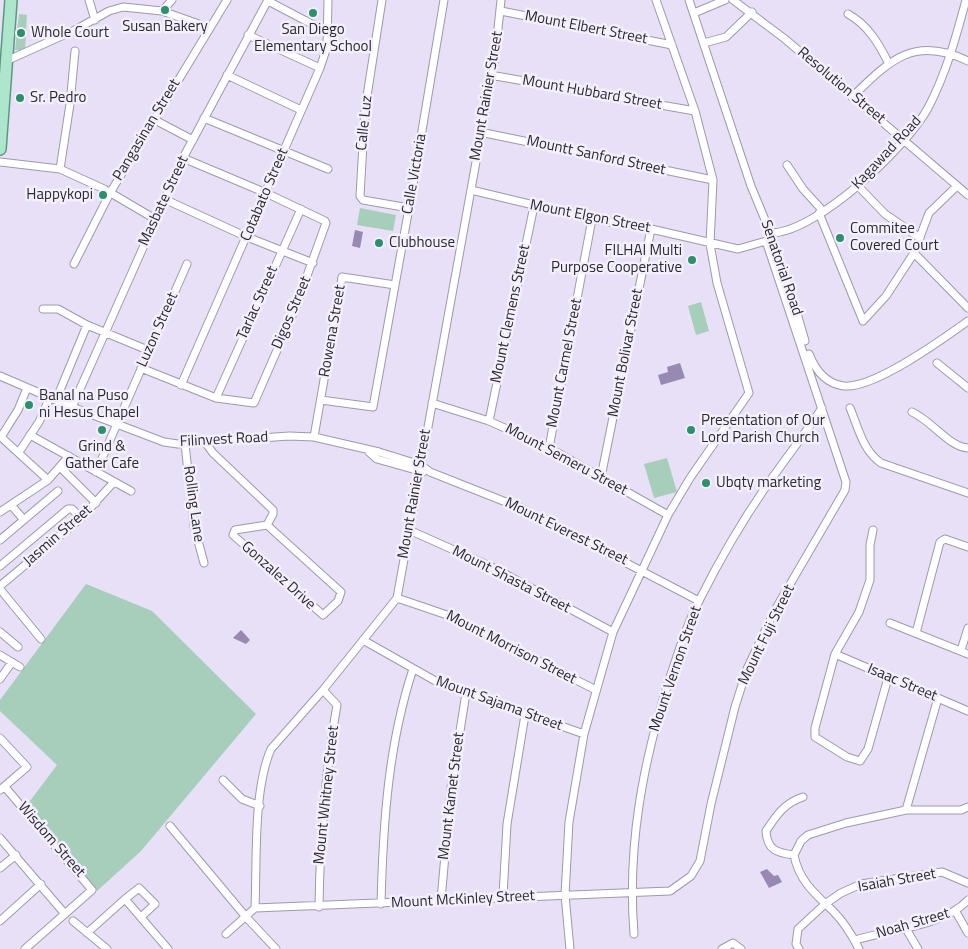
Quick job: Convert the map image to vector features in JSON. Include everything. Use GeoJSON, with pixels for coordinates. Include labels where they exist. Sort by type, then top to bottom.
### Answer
{"type":"FeatureCollection","features":[{"type":"Feature","properties":{"kind":"main road"},"geometry":{"type":"LineString","coordinates":[[0,149],[11,0]]}},
{"type":"Feature","properties":{"kind":"street"},"geometry":{"type":"LineString","coordinates":[[89,0],[96,20]]}},
{"type":"Feature","properties":{"kind":"street"},"geometry":{"type":"LineString","coordinates":[[162,12],[172,0]]}},
{"type":"Feature","properties":{"kind":"street","name":"Pangasinan Street"},"geometry":{"type":"LineString","coordinates":[[74,264],[110,193],[153,119],[227,0]]}},
{"type":"Feature","properties":{"kind":"street"},"geometry":{"type":"LineString","coordinates":[[268,0],[327,32]]}},
{"type":"Feature","properties":{"kind":"street","name":"Masbate Street"},"geometry":{"type":"LineString","coordinates":[[72,407],[183,158],[248,34],[268,0]]}},
{"type":"Feature","properties":{"kind":"street","name":"Cotabato Street"},"geometry":{"type":"LineString","coordinates":[[182,385],[320,68],[327,46],[328,0]]}},
{"type":"Feature","properties":{"kind":"street","name":"Calle Luz"},"geometry":{"type":"LineString","coordinates":[[382,0],[366,108],[360,196],[363,200],[409,208]]}},
{"type":"Feature","properties":{"kind":"street","name":"Calle Victoria"},"geometry":{"type":"LineString","coordinates":[[321,400],[373,407],[444,0]]}},
{"type":"Feature","properties":{"kind":"street","name":"Mount Rainier Street"},"geometry":{"type":"LineString","coordinates":[[255,908],[260,806],[266,760],[271,749],[323,690],[397,598],[471,190],[501,11],[501,0]]}},
{"type":"Feature","properties":{"kind":"street"},"geometry":{"type":"LineString","coordinates":[[570,949],[565,895],[569,822],[584,734],[613,632],[668,515],[690,478],[749,393],[717,282],[710,244],[713,180],[695,111],[656,0]]}},
{"type":"Feature","properties":{"kind":"street","name":"Senatorial Road"},"geometry":{"type":"LineString","coordinates":[[689,0],[751,186],[770,233],[813,365],[835,384],[846,386],[862,384],[921,353],[968,321]]}},
{"type":"Feature","properties":{"kind":"street"},"geometry":{"type":"LineString","coordinates":[[694,13],[724,0]]}},
{"type":"Feature","properties":{"kind":"street","name":"Resolution Street"},"geometry":{"type":"LineString","coordinates":[[733,0],[752,12],[968,195]]}},
{"type":"Feature","properties":{"kind":"street","name":"Kagawad Road"},"geometry":{"type":"LineString","coordinates":[[770,233],[787,231],[821,212],[858,186],[904,139],[928,109],[952,53],[966,0]]}},
{"type":"Feature","properties":{"kind":"street"},"geometry":{"type":"LineString","coordinates":[[6,61],[122,7],[162,12],[210,28]]}},
{"type":"Feature","properties":{"kind":"street","name":"Mount Elbert Street"},"geometry":{"type":"LineString","coordinates":[[501,11],[672,45]]}},
{"type":"Feature","properties":{"kind":"street"},"geometry":{"type":"LineString","coordinates":[[704,43],[726,37],[752,12]]}},
{"type":"Feature","properties":{"kind":"street"},"geometry":{"type":"LineString","coordinates":[[848,14],[856,18],[872,36],[889,64]]}},
{"type":"Feature","properties":{"kind":"street"},"geometry":{"type":"LineString","coordinates":[[248,34],[320,68]]}},
{"type":"Feature","properties":{"kind":"street"},"geometry":{"type":"LineString","coordinates":[[852,97],[889,64],[917,51],[930,49],[952,53],[968,61]]}},
{"type":"Feature","properties":{"kind":"street"},"geometry":{"type":"LineString","coordinates":[[60,168],[70,104],[75,51]]}},
{"type":"Feature","properties":{"kind":"street"},"geometry":{"type":"LineString","coordinates":[[227,75],[301,110]]}},
{"type":"Feature","properties":{"kind":"street","name":"Mount Hubbard Street"},"geometry":{"type":"LineString","coordinates":[[490,75],[695,111]]}},
{"type":"Feature","properties":{"kind":"street"},"geometry":{"type":"LineString","coordinates":[[204,118],[328,169]]}},
{"type":"Feature","properties":{"kind":"street"},"geometry":{"type":"LineString","coordinates":[[153,119],[193,140]]}},
{"type":"Feature","properties":{"kind":"street","name":"Mountt Sanford Street"},"geometry":{"type":"LineString","coordinates":[[480,132],[713,180]]}},
{"type":"Feature","properties":{"kind":"street"},"geometry":{"type":"LineString","coordinates":[[183,158],[301,209]]}},
{"type":"Feature","properties":{"kind":"street"},"geometry":{"type":"LineString","coordinates":[[0,162],[60,168],[156,219]]}},
{"type":"Feature","properties":{"kind":"street"},"geometry":{"type":"LineString","coordinates":[[787,165],[821,212],[835,248],[838,264],[862,321],[886,296],[914,253],[930,213],[957,186]]}},
{"type":"Feature","properties":{"kind":"street"},"geometry":{"type":"LineString","coordinates":[[858,186],[885,214],[920,238]]}},
{"type":"Feature","properties":{"kind":"street","name":"Mount Elgon Street"},"geometry":{"type":"LineString","coordinates":[[471,190],[592,219],[651,229],[738,249],[763,241],[768,243]]}},
{"type":"Feature","properties":{"kind":"street"},"geometry":{"type":"LineString","coordinates":[[164,199],[247,237],[313,263]]}},
{"type":"Feature","properties":{"kind":"street","name":"Mount Clemens Street"},"geometry":{"type":"LineString","coordinates":[[489,421],[534,206]]}},
{"type":"Feature","properties":{"kind":"street","name":"Digos Street"},"geometry":{"type":"LineString","coordinates":[[216,398],[254,403],[313,263],[325,221],[301,209]]}},
{"type":"Feature","properties":{"kind":"street","name":"Tarlac Street"},"geometry":{"type":"LineString","coordinates":[[216,398],[301,209]]}},
{"type":"Feature","properties":{"kind":"street","name":"Mount Carmel Street"},"geometry":{"type":"LineString","coordinates":[[549,448],[592,219]]}},
{"type":"Feature","properties":{"kind":"street","name":"Mount Bolivar Street"},"geometry":{"type":"LineString","coordinates":[[601,477],[651,229]]}},
{"type":"Feature","properties":{"kind":"street","name":"Mount Fuji Street"},"geometry":{"type":"LineString","coordinates":[[670,891],[691,876],[700,861],[711,804],[735,707],[747,669],[775,610],[845,490],[846,482],[768,243]]}},
{"type":"Feature","properties":{"kind":"street"},"geometry":{"type":"LineString","coordinates":[[914,253],[968,308]]}},
{"type":"Feature","properties":{"kind":"street","name":"Luzon Street"},"geometry":{"type":"LineString","coordinates":[[96,472],[187,264]]}},
{"type":"Feature","properties":{"kind":"street","name":"Rowena Street"},"geometry":{"type":"LineString","coordinates":[[314,437],[342,277],[395,285]]}},
{"type":"Feature","properties":{"kind":"street"},"geometry":{"type":"LineString","coordinates":[[43,309],[58,309],[87,325],[150,350]]}},
{"type":"Feature","properties":{"kind":"street"},"geometry":{"type":"LineString","coordinates":[[19,452],[53,399],[87,325]]}},
{"type":"Feature","properties":{"kind":"street"},"geometry":{"type":"LineString","coordinates":[[937,363],[968,388]]}},
{"type":"Feature","properties":{"kind":"street"},"geometry":{"type":"LineString","coordinates":[[142,368],[216,398]]}},
{"type":"Feature","properties":{"kind":"street","name":"Filinvest Road"},"geometry":{"type":"LineString","coordinates":[[0,376],[72,407],[164,442],[185,444],[289,436],[314,437],[368,452],[379,452],[430,472]]}},
{"type":"Feature","properties":{"kind":"street"},"geometry":{"type":"LineString","coordinates":[[27,388],[18,410],[1,437],[48,480]]}},
{"type":"Feature","properties":{"kind":"street","name":"Mount Semeru Street"},"geometry":{"type":"LineString","coordinates":[[432,403],[489,421],[549,448],[668,515]]}},
{"type":"Feature","properties":{"kind":"street","name":"Mount Vernon Street"},"geometry":{"type":"LineString","coordinates":[[634,934],[631,893],[634,838],[654,729],[675,661],[698,601],[765,488],[822,408]]}},
{"type":"Feature","properties":{"kind":"street"},"geometry":{"type":"LineString","coordinates":[[850,408],[866,448],[873,458],[881,463],[968,493]]}},
{"type":"Feature","properties":{"kind":"street"},"geometry":{"type":"LineString","coordinates":[[912,412],[925,418],[956,446],[968,448]]}},
{"type":"Feature","properties":{"kind":"street"},"geometry":{"type":"LineString","coordinates":[[30,435],[131,491]]}},
{"type":"Feature","properties":{"kind":"street","name":"Gonzalez Drive"},"geometry":{"type":"LineString","coordinates":[[205,442],[213,453],[273,510],[267,525]]}},
{"type":"Feature","properties":{"kind":"street","name":"Rolling Lane"},"geometry":{"type":"LineString","coordinates":[[185,444],[194,526],[204,564]]}},
{"type":"Feature","properties":{"kind":"street"},"geometry":{"type":"LineString","coordinates":[[0,512],[48,480],[69,456]]}},
{"type":"Feature","properties":{"kind":"street"},"geometry":{"type":"LineString","coordinates":[[60,468],[96,503]]}},
{"type":"Feature","properties":{"kind":"street","name":"Mount Everest Street"},"geometry":{"type":"LineString","coordinates":[[430,472],[521,508],[641,569],[698,601]]}},
{"type":"Feature","properties":{"kind":"street","name":"Jasmin Street"},"geometry":{"type":"LineString","coordinates":[[0,588],[81,518],[114,482]]}},
{"type":"Feature","properties":{"kind":"street"},"geometry":{"type":"LineString","coordinates":[[0,540],[58,491]]}},
{"type":"Feature","properties":{"kind":"street"},"geometry":{"type":"LineString","coordinates":[[11,505],[24,520]]}},
{"type":"Feature","properties":{"kind":"street"},"geometry":{"type":"LineString","coordinates":[[0,566],[68,509],[72,509],[81,518]]}},
{"type":"Feature","properties":{"kind":"street","name":"Gonzalez Drive"},"geometry":{"type":"LineString","coordinates":[[267,525],[341,592],[338,600],[323,615],[233,535],[235,530],[267,525]]}},
{"type":"Feature","properties":{"kind":"street","name":"Mount Shasta Street"},"geometry":{"type":"LineString","coordinates":[[409,530],[492,567],[613,632]]}},
{"type":"Feature","properties":{"kind":"street"},"geometry":{"type":"LineString","coordinates":[[873,530],[870,545],[870,580],[858,612],[835,654],[815,728],[815,737],[847,758],[860,762],[868,748],[888,678]]}},
{"type":"Feature","properties":{"kind":"street"},"geometry":{"type":"LineString","coordinates":[[916,633],[940,542],[944,539],[968,547]]}},
{"type":"Feature","properties":{"kind":"street"},"geometry":{"type":"LineString","coordinates":[[0,588],[41,639]]}},
{"type":"Feature","properties":{"kind":"street","name":"Mount Morrison Street"},"geometry":{"type":"LineString","coordinates":[[397,598],[456,619],[596,690]]}},
{"type":"Feature","properties":{"kind":"street"},"geometry":{"type":"LineString","coordinates":[[890,623],[965,652],[968,628]]}},
{"type":"Feature","properties":{"kind":"street"},"geometry":{"type":"LineString","coordinates":[[0,632],[18,647]]}},
{"type":"Feature","properties":{"kind":"street","name":"Mount Sajama Street"},"geometry":{"type":"LineString","coordinates":[[363,640],[439,683],[584,734]]}},
{"type":"Feature","properties":{"kind":"street","name":"Isaac Street"},"geometry":{"type":"LineString","coordinates":[[835,654],[968,711]]}},
{"type":"Feature","properties":{"kind":"street"},"geometry":{"type":"LineString","coordinates":[[0,655],[20,667]]}},
{"type":"Feature","properties":{"kind":"street"},"geometry":{"type":"LineString","coordinates":[[0,679],[12,662]]}},
{"type":"Feature","properties":{"kind":"street"},"geometry":{"type":"LineString","coordinates":[[381,904],[382,845],[389,780],[399,716],[414,670]]}},
{"type":"Feature","properties":{"kind":"street","name":"Mount Whitney Street"},"geometry":{"type":"LineString","coordinates":[[319,906],[320,846],[330,746],[337,705],[323,690]]}},
{"type":"Feature","properties":{"kind":"street","name":"Mount Kamet Street"},"geometry":{"type":"LineString","coordinates":[[441,900],[451,788],[466,693]]}},
{"type":"Feature","properties":{"kind":"street"},"geometry":{"type":"LineString","coordinates":[[906,810],[938,698]]}},
{"type":"Feature","properties":{"kind":"street"},"geometry":{"type":"LineString","coordinates":[[503,896],[507,824],[524,714]]}},
{"type":"Feature","properties":{"kind":"street"},"geometry":{"type":"LineString","coordinates":[[0,738],[27,764],[26,770],[2,788]]}},
{"type":"Feature","properties":{"kind":"street"},"geometry":{"type":"LineString","coordinates":[[223,780],[242,799],[260,806]]}},
{"type":"Feature","properties":{"kind":"street","name":"Wisdom Street"},"geometry":{"type":"LineString","coordinates":[[2,788],[92,887],[91,892],[65,914]]}},
{"type":"Feature","properties":{"kind":"street"},"geometry":{"type":"LineString","coordinates":[[794,855],[777,853],[770,848],[766,831],[779,812],[791,801],[803,797]]}},
{"type":"Feature","properties":{"kind":"street"},"geometry":{"type":"LineString","coordinates":[[859,949],[844,924],[805,883],[796,867],[794,855],[801,841],[816,831],[906,810],[961,810],[968,806]]}},
{"type":"Feature","properties":{"kind":"street"},"geometry":{"type":"LineString","coordinates":[[170,826],[246,917],[276,949]]}},
{"type":"Feature","properties":{"kind":"street"},"geometry":{"type":"LineString","coordinates":[[0,838],[65,914],[25,949]]}},
{"type":"Feature","properties":{"kind":"street"},"geometry":{"type":"LineString","coordinates":[[0,868],[16,855]]}},
{"type":"Feature","properties":{"kind":"street","name":"Isaiah Street"},"geometry":{"type":"LineString","coordinates":[[799,949],[796,944],[798,929],[825,904],[841,893],[861,884],[942,872],[968,883]]}},
{"type":"Feature","properties":{"kind":"street"},"geometry":{"type":"LineString","coordinates":[[0,920],[41,884]]}},
{"type":"Feature","properties":{"kind":"street"},"geometry":{"type":"LineString","coordinates":[[87,932],[139,888],[154,904],[141,917]]}},
{"type":"Feature","properties":{"kind":"street","name":"Mount McKinley Street"},"geometry":{"type":"LineString","coordinates":[[255,908],[381,904],[503,896],[670,891]]}},
{"type":"Feature","properties":{"kind":"street"},"geometry":{"type":"LineString","coordinates":[[126,900],[168,949]]}},
{"type":"Feature","properties":{"kind":"street","name":"Noah Street"},"geometry":{"type":"LineString","coordinates":[[854,940],[956,912],[968,900]]}},
{"type":"Feature","properties":{"kind":"street"},"geometry":{"type":"LineString","coordinates":[[226,934],[255,908]]}},
{"type":"Feature","properties":{"kind":"street"},"geometry":{"type":"LineString","coordinates":[[956,912],[968,933]]}},
{"type":"Feature","properties":{"kind":"street"},"geometry":{"type":"LineString","coordinates":[[74,921],[107,949]]}},
{"type":"Feature","properties":{"kind":"street"},"geometry":{"type":"LineString","coordinates":[[906,927],[918,949]]}},
{"type":"Feature","properties":{"kind":"street"},"geometry":{"type":"LineString","coordinates":[[722,949],[739,946]]}},
{"type":"Feature","properties":{"kind":"green space","name":"Whole Court"},"geometry":{"type":"Polygon","coordinates":[[[19,14],[27,15],[25,51],[15,50],[19,14]]]}},
{"type":"Feature","properties":{"kind":"green space"},"geometry":{"type":"Polygon","coordinates":[[[360,208],[396,215],[393,231],[357,225],[360,208]]]}},
{"type":"Feature","properties":{"kind":"green space"},"geometry":{"type":"Polygon","coordinates":[[[701,302],[709,331],[696,335],[688,306],[701,302]]]}},
{"type":"Feature","properties":{"kind":"green space"},"geometry":{"type":"Polygon","coordinates":[[[667,458],[677,492],[654,498],[644,464],[667,458]]]}},
{"type":"Feature","properties":{"kind":"green space"},"geometry":{"type":"Polygon","coordinates":[[[86,584],[152,611],[256,714],[141,851],[97,891],[27,805],[57,765],[0,711],[0,700],[86,584]]]}},
{"type":"Feature","properties":{"kind":"shaded area"},"geometry":{"type":"Polygon","coordinates":[[[355,230],[363,232],[360,248],[352,246],[355,230]]]}},
{"type":"Feature","properties":{"kind":"shaded area"},"geometry":{"type":"Polygon","coordinates":[[[680,363],[685,378],[661,385],[658,375],[668,372],[667,367],[680,363]]]}},
{"type":"Feature","properties":{"kind":"shaded area"},"geometry":{"type":"Polygon","coordinates":[[[241,630],[250,640],[246,644],[233,638],[241,630]]]}},
{"type":"Feature","properties":{"kind":"shaded area"},"geometry":{"type":"Polygon","coordinates":[[[767,869],[774,876],[778,875],[782,882],[769,888],[760,872],[767,869]]]}},
{"type":"Feature","properties":{"kind":"place","name":"Susan Bakery"},"geometry":{"type":"Point","coordinates":[165,10]}},
{"type":"Feature","properties":{"kind":"place","name":"San Diego Elementary School"},"geometry":{"type":"Point","coordinates":[313,13]}},
{"type":"Feature","properties":{"kind":"place","name":"Whole Court"},"geometry":{"type":"Point","coordinates":[21,33]}},
{"type":"Feature","properties":{"kind":"place","name":"Sr. Pedro"},"geometry":{"type":"Point","coordinates":[20,98]}},
{"type":"Feature","properties":{"kind":"place","name":"Happykopi"},"geometry":{"type":"Point","coordinates":[103,195]}},
{"type":"Feature","properties":{"kind":"place","name":"Commitee Covered Court"},"geometry":{"type":"Point","coordinates":[840,238]}},
{"type":"Feature","properties":{"kind":"place","name":"Clubhouse"},"geometry":{"type":"Point","coordinates":[379,243]}},
{"type":"Feature","properties":{"kind":"place","name":"FILHAI Multi Purpose Cooperative"},"geometry":{"type":"Point","coordinates":[692,260]}},
{"type":"Feature","properties":{"kind":"place","name":"Banal na Puso ni Hesus Chapel"},"geometry":{"type":"Point","coordinates":[29,405]}},
{"type":"Feature","properties":{"kind":"place","name":"Grind & Gather Cafe"},"geometry":{"type":"Point","coordinates":[102,430]}},
{"type":"Feature","properties":{"kind":"place","name":"Presentation of Our Lord Parish Church"},"geometry":{"type":"Point","coordinates":[691,430]}},
{"type":"Feature","properties":{"kind":"place","name":"Ubqty marketing"},"geometry":{"type":"Point","coordinates":[706,483]}}]}
